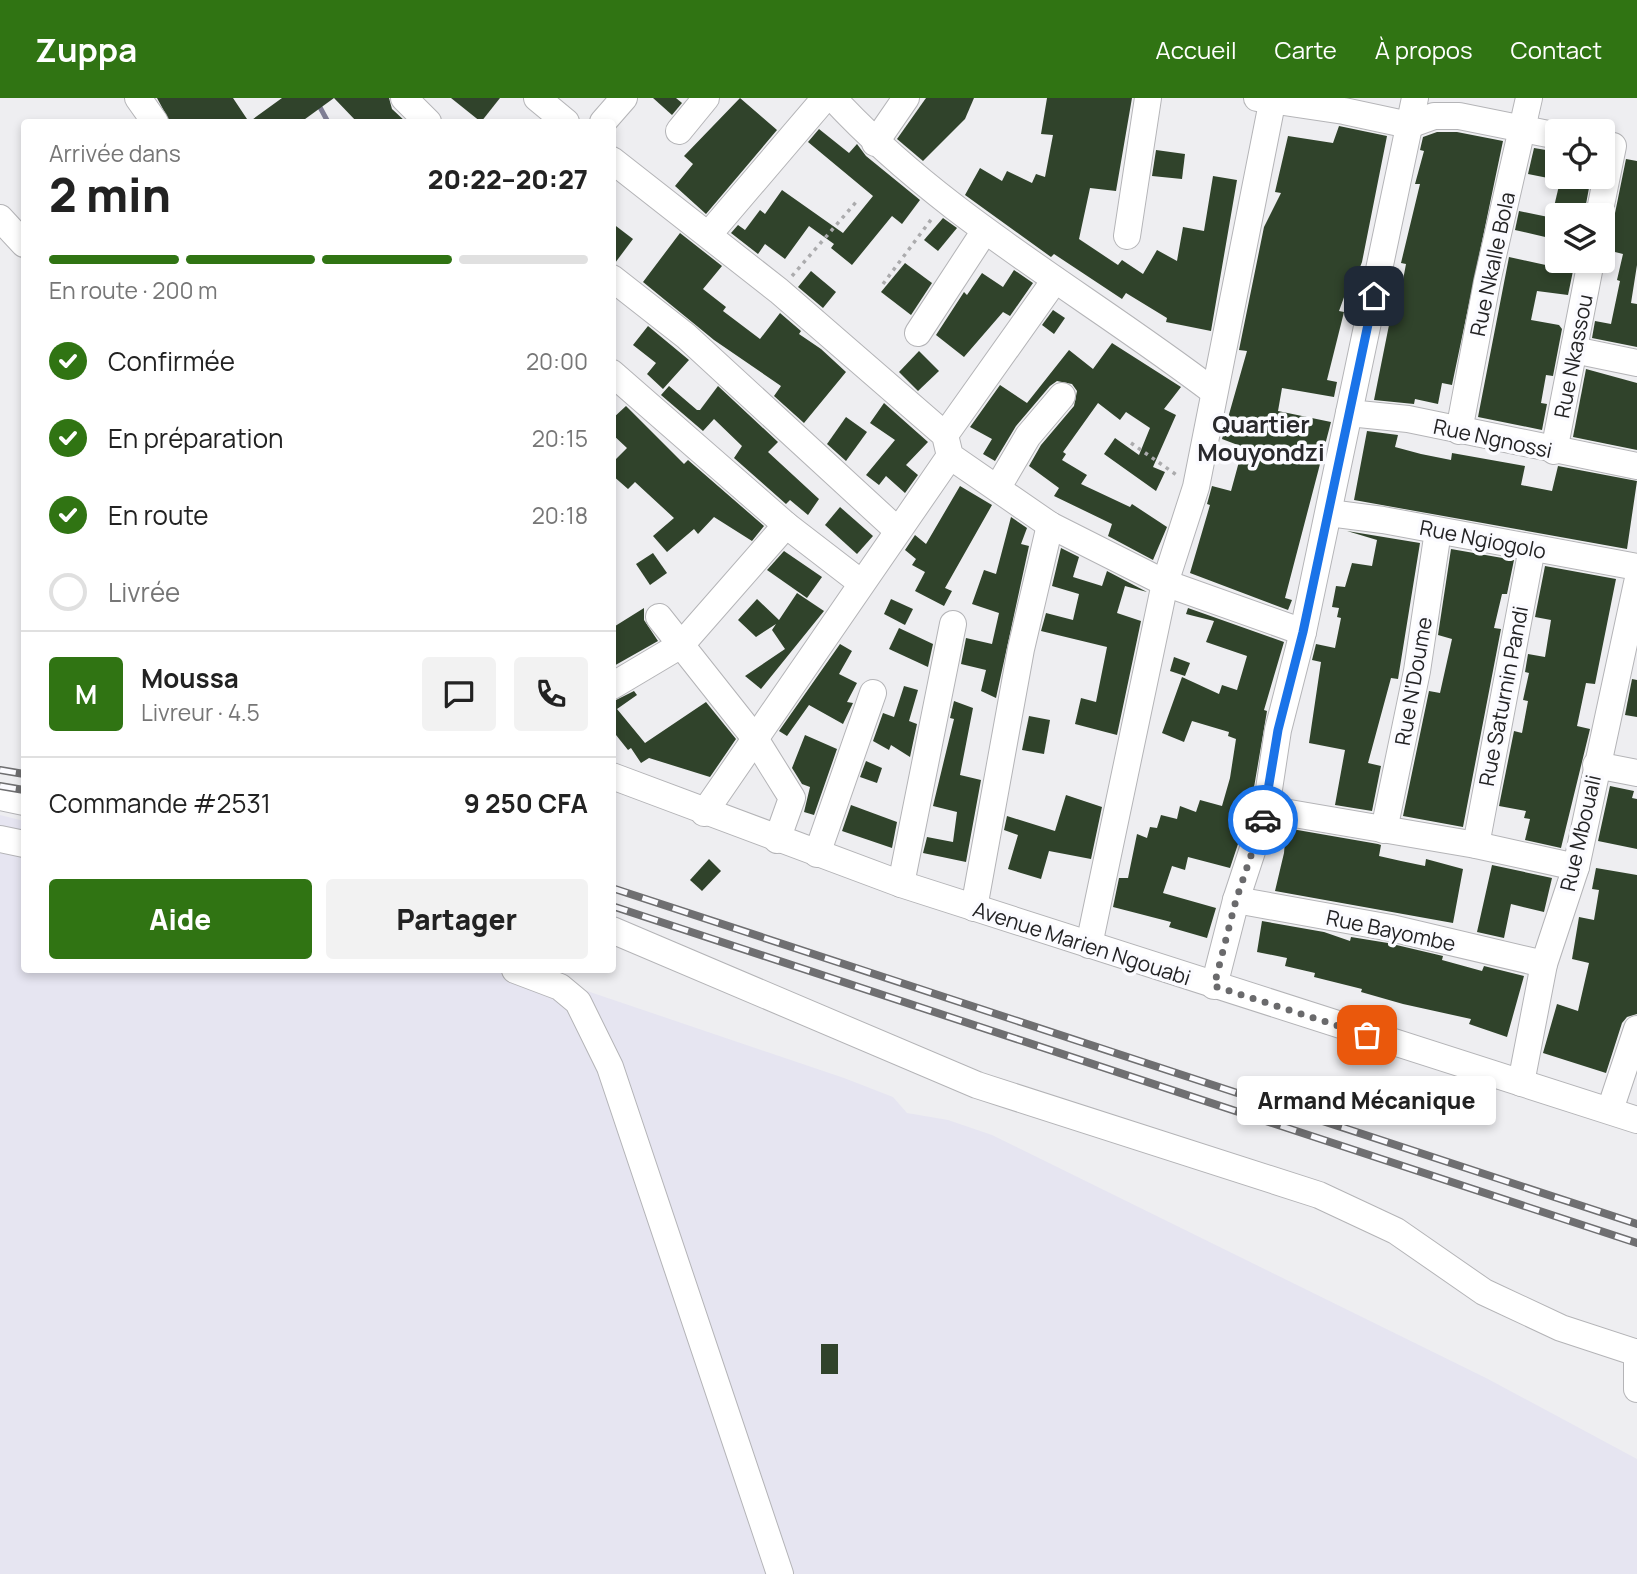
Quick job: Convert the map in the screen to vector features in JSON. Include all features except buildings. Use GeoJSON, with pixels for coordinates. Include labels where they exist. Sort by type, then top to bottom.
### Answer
{"type":"FeatureCollection","features":[{"type":"Feature","properties":{"kind":"street"},"geometry":{"type":"LineString","coordinates":[[138,98],[153,119]]}},
{"type":"Feature","properties":{"kind":"street"},"geometry":{"type":"LineString","coordinates":[[404,98],[425,119]]}},
{"type":"Feature","properties":{"kind":"street"},"geometry":{"type":"LineString","coordinates":[[537,98],[562,119]]}},
{"type":"Feature","properties":{"kind":"street"},"geometry":{"type":"LineString","coordinates":[[606,119],[624,98]]}},
{"type":"Feature","properties":{"kind":"street"},"geometry":{"type":"LineString","coordinates":[[679,131],[706,98]]}},
{"type":"Feature","properties":{"kind":"street"},"geometry":{"type":"LineString","coordinates":[[709,234],[825,98]]}},
{"type":"Feature","properties":{"kind":"street"},"geometry":{"type":"LineString","coordinates":[[832,98],[874,143],[984,232],[1214,392]]}},
{"type":"Feature","properties":{"kind":"street"},"geometry":{"type":"LineString","coordinates":[[874,143],[906,98]]}},
{"type":"Feature","properties":{"kind":"street"},"geometry":{"type":"LineString","coordinates":[[1127,236],[1148,98]]}},
{"type":"Feature","properties":{"kind":"street"},"geometry":{"type":"LineString","coordinates":[[1214,986],[1236,900],[1266,809],[1278,730],[1329,513],[1415,98]]}},
{"type":"Feature","properties":{"kind":"street","name":"Rue Nkalle Bola"},"geometry":{"type":"LineString","coordinates":[[1459,431],[1487,282],[1524,130],[1529,98]]}},
{"type":"Feature","properties":{"kind":"street"},"geometry":{"type":"LineString","coordinates":[[1089,945],[1165,583],[1196,487],[1267,99],[1409,125],[1434,116],[1459,116],[1545,134]]}},
{"type":"Feature","properties":{"kind":"street"},"geometry":{"type":"LineString","coordinates":[[1602,203],[1618,147]]}},
{"type":"Feature","properties":{"kind":"street"},"geometry":{"type":"LineString","coordinates":[[616,163],[779,291],[948,445],[1050,525],[1165,583],[1303,632]]}},
{"type":"Feature","properties":{"kind":"street"},"geometry":{"type":"LineString","coordinates":[[0,218],[21,241]]}},
{"type":"Feature","properties":{"kind":"street"},"geometry":{"type":"LineString","coordinates":[[918,333],[984,232]]}},
{"type":"Feature","properties":{"kind":"street","name":"Rue Nkassou"},"geometry":{"type":"LineString","coordinates":[[1554,451],[1589,273]]}},
{"type":"Feature","properties":{"kind":"street"},"geometry":{"type":"LineString","coordinates":[[704,813],[897,530],[948,445],[1055,280]]}},
{"type":"Feature","properties":{"kind":"street"},"geometry":{"type":"LineString","coordinates":[[616,281],[686,336],[897,530]]}},
{"type":"Feature","properties":{"kind":"street"},"geometry":{"type":"LineString","coordinates":[[1574,350],[1637,363]]}},
{"type":"Feature","properties":{"kind":"street"},"geometry":{"type":"LineString","coordinates":[[616,376],[786,525],[860,582]]}},
{"type":"Feature","properties":{"kind":"street"},"geometry":{"type":"LineString","coordinates":[[999,487],[1028,436],[1062,396]]}},
{"type":"Feature","properties":{"kind":"street","name":"Rue Ngnossi"},"geometry":{"type":"LineString","coordinates":[[1349,413],[1408,419],[1637,466]]}},
{"type":"Feature","properties":{"kind":"street","name":"Rue Ngiogolo"},"geometry":{"type":"LineString","coordinates":[[1329,513],[1637,567]]}},
{"type":"Feature","properties":{"kind":"street"},"geometry":{"type":"LineString","coordinates":[[616,684],[681,645],[786,525]]}},
{"type":"Feature","properties":{"kind":"street"},"geometry":{"type":"LineString","coordinates":[[974,908],[1021,649],[1050,525]]}},
{"type":"Feature","properties":{"kind":"street","name":"Rue N'Doume"},"geometry":{"type":"LineString","coordinates":[[1384,830],[1417,671],[1438,531]]}},
{"type":"Feature","properties":{"kind":"street","name":"Rue Saturnin Pandi"},"geometry":{"type":"LineString","coordinates":[[1476,845],[1532,548]]}},
{"type":"Feature","properties":{"kind":"street","name":"Rue Mbouali"},"geometry":{"type":"LineString","coordinates":[[1521,1083],[1544,964],[1576,867],[1596,765],[1628,671],[1637,583]]}},
{"type":"Feature","properties":{"kind":"street"},"geometry":{"type":"LineString","coordinates":[[659,617],[754,737],[792,798],[777,840]]}},
{"type":"Feature","properties":{"kind":"street"},"geometry":{"type":"LineString","coordinates":[[901,884],[953,624]]}},
{"type":"Feature","properties":{"kind":"street"},"geometry":{"type":"LineString","coordinates":[[817,854],[873,693]]}},
{"type":"Feature","properties":{"kind":"street"},"geometry":{"type":"LineString","coordinates":[[1596,765],[1637,774]]}},
{"type":"Feature","properties":{"kind":"street","name":"Avenue Marien Ngouabi"},"geometry":{"type":"LineString","coordinates":[[616,778],[704,813],[901,884],[1637,1120]]}},
{"type":"Feature","properties":{"kind":"street"},"geometry":{"type":"LineString","coordinates":[[0,797],[21,801]]}},
{"type":"Feature","properties":{"kind":"street"},"geometry":{"type":"LineString","coordinates":[[1266,809],[1476,845],[1576,867]]}},
{"type":"Feature","properties":{"kind":"street"},"geometry":{"type":"LineString","coordinates":[[0,839],[21,844]]}},
{"type":"Feature","properties":{"kind":"street","name":"Rue Bayombe"},"geometry":{"type":"LineString","coordinates":[[1236,900],[1391,928],[1544,964]]}},
{"type":"Feature","properties":{"kind":"street"},"geometry":{"type":"LineString","coordinates":[[616,932],[977,1085],[1319,1195],[1396,1231],[1483,1292],[1561,1328],[1637,1353],[1637,1389]]}},
{"type":"Feature","properties":{"kind":"street"},"geometry":{"type":"LineString","coordinates":[[523,973],[560,987],[578,1002],[610,1067],[780,1574]]}},
{"type":"Feature","properties":{"kind":"street"},"geometry":{"type":"LineString","coordinates":[[1610,1111],[1637,1029]]}},
{"type":"Feature","properties":{"kind":"path"},"geometry":{"type":"LineString","coordinates":[[779,291],[856,201]]}},
{"type":"Feature","properties":{"kind":"path"},"geometry":{"type":"LineString","coordinates":[[883,284],[944,201]]}},
{"type":"Feature","properties":{"kind":"path"},"geometry":{"type":"LineString","coordinates":[[1130,443],[1161,467],[1196,487]]}},
{"type":"Feature","properties":{"kind":"shaded area"},"geometry":{"type":"Polygon","coordinates":[[[0,815],[21,820],[21,973],[534,973],[844,1078],[893,1097],[907,1113],[948,1120],[992,1135],[1488,1379],[1637,1459],[1637,1574],[0,1574],[0,815]]]}},
{"type":"Feature","properties":{"kind":"waterway"},"geometry":{"type":"LineString","coordinates":[[315,98],[326,119]]}},
{"type":"Feature","properties":{"kind":"railway"},"geometry":{"type":"LineString","coordinates":[[0,770],[21,774]]}},
{"type":"Feature","properties":{"kind":"railway"},"geometry":{"type":"LineString","coordinates":[[0,786],[21,790]]}},
{"type":"Feature","properties":{"kind":"railway"},"geometry":{"type":"LineString","coordinates":[[616,889],[1637,1224]]}},
{"type":"Feature","properties":{"kind":"railway"},"geometry":{"type":"LineString","coordinates":[[616,907],[1637,1243]]}},
{"type":"Feature","properties":{"kind":"way so far"},"geometry":{"type":"LineString","coordinates":[[1263,820],[1236,900],[1214,986],[1367,1035]]}},
{"type":"Feature","properties":{"kind":"place","name":"Armand Mécanique"},"geometry":{"type":"Point","coordinates":[1367,1035]}},
{"type":"Feature","properties":{"kind":"district","name":"Quartier Mouyondzi"},"geometry":{"type":"Point","coordinates":[1261,437]}},
{"type":"Feature","properties":{"kind":"route"},"geometry":{"type":"LineString","coordinates":[[1263,820],[1278,730],[1303,632],[1374,296]]}}]}
